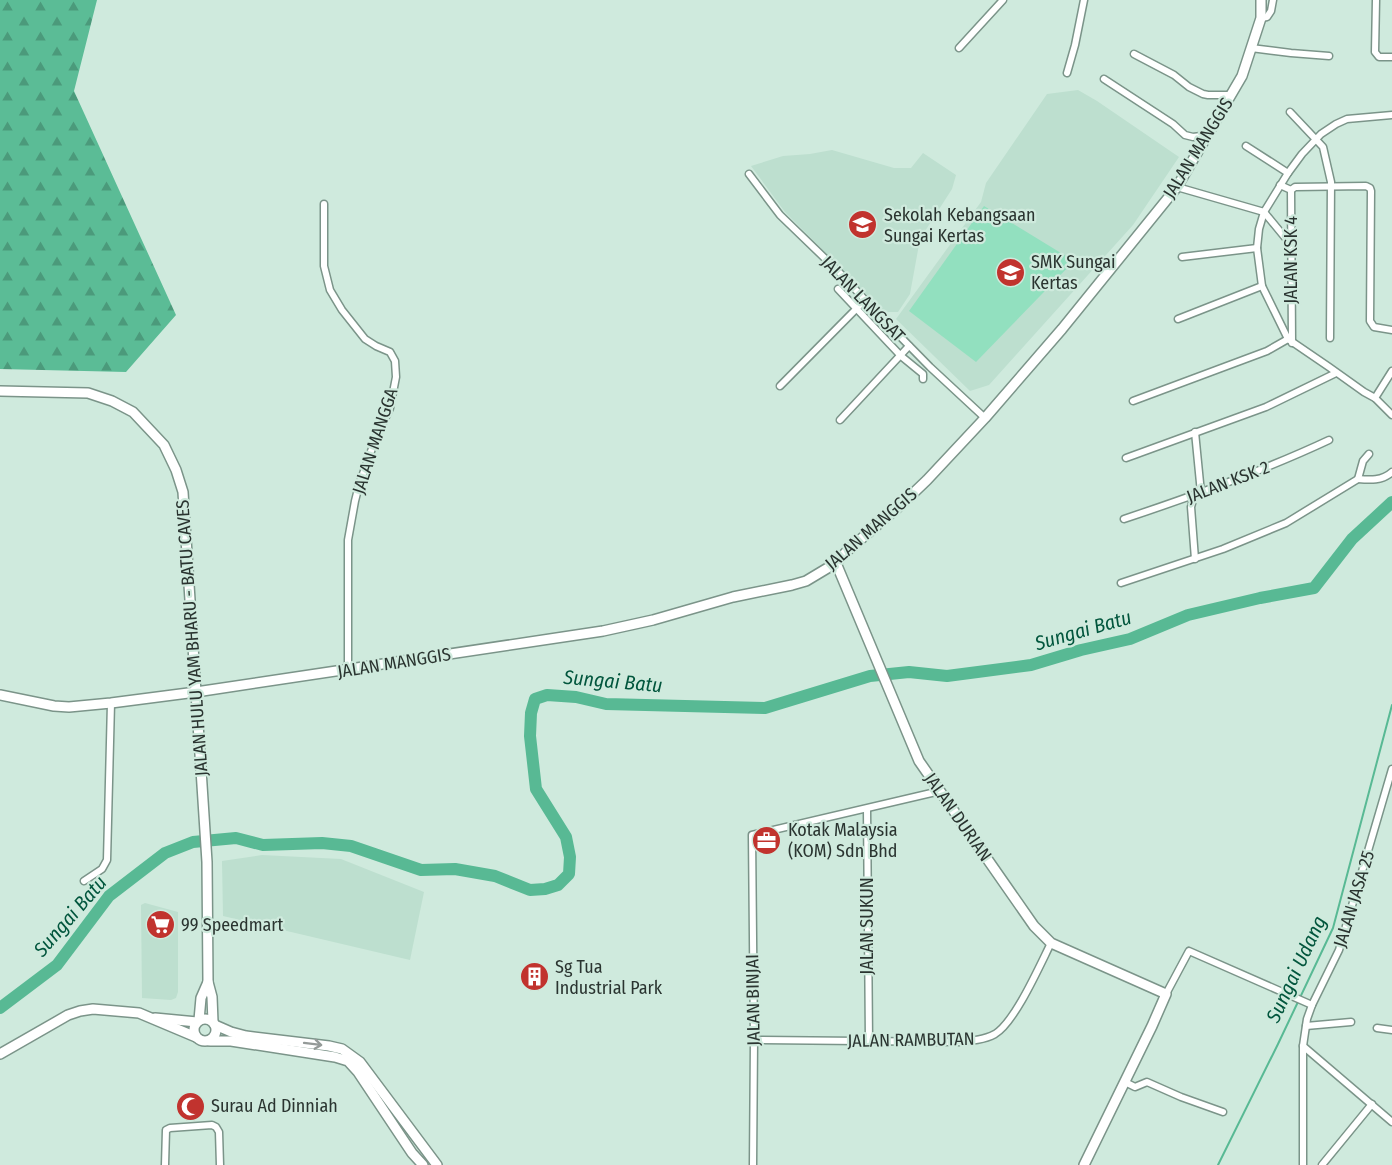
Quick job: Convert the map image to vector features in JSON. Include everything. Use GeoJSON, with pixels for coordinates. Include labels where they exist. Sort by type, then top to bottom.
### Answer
{"type":"FeatureCollection","features":[{"type":"Feature","properties":{"kind":"street"},"geometry":{"type":"LineString","coordinates":[[958,48],[1003,0]]}},
{"type":"Feature","properties":{"kind":"street"},"geometry":{"type":"LineString","coordinates":[[1067,74],[1084,0]]}},
{"type":"Feature","properties":{"kind":"street","name":"JALAN MANGGIS"},"geometry":{"type":"LineString","coordinates":[[0,695],[69,707],[111,704],[196,692],[603,631],[806,580],[836,563],[919,488],[986,418],[1062,329],[1177,187],[1242,76],[1261,18],[1261,0]]}},
{"type":"Feature","properties":{"kind":"street"},"geometry":{"type":"LineString","coordinates":[[1261,18],[1267,17],[1271,11],[1273,0]]}},
{"type":"Feature","properties":{"kind":"street"},"geometry":{"type":"LineString","coordinates":[[1376,0],[1375,52],[1379,57],[1392,57]]}},
{"type":"Feature","properties":{"kind":"street"},"geometry":{"type":"LineString","coordinates":[[1251,48],[1329,56]]}},
{"type":"Feature","properties":{"kind":"street"},"geometry":{"type":"LineString","coordinates":[[1134,54],[1174,75],[1189,87],[1203,94],[1231,95]]}},
{"type":"Feature","properties":{"kind":"street"},"geometry":{"type":"LineString","coordinates":[[1104,79],[1173,124],[1185,135],[1201,136],[1209,132]]}},
{"type":"Feature","properties":{"kind":"street"},"geometry":{"type":"LineString","coordinates":[[1290,112],[1323,147],[1331,187],[1330,338]]}},
{"type":"Feature","properties":{"kind":"street"},"geometry":{"type":"LineString","coordinates":[[1392,115],[1347,119],[1316,139],[1288,173],[1264,212],[1257,248],[1262,286],[1290,341],[1375,398],[1392,416]]}},
{"type":"Feature","properties":{"kind":"street"},"geometry":{"type":"LineString","coordinates":[[1246,146],[1288,173]]}},
{"type":"Feature","properties":{"kind":"street","name":"JALAN LANGSAT"},"geometry":{"type":"LineString","coordinates":[[749,174],[780,215],[838,271],[909,346],[986,418]]}},
{"type":"Feature","properties":{"kind":"street","name":"JALAN KSK 4"},"geometry":{"type":"LineString","coordinates":[[1280,185],[1291,190],[1290,341]]}},
{"type":"Feature","properties":{"kind":"street"},"geometry":{"type":"LineString","coordinates":[[1291,190],[1366,186],[1370,188],[1370,321],[1374,327],[1392,330]]}},
{"type":"Feature","properties":{"kind":"street"},"geometry":{"type":"LineString","coordinates":[[1177,187],[1264,212],[1292,246]]}},
{"type":"Feature","properties":{"kind":"street","name":"JALAN MANGGA"},"geometry":{"type":"LineString","coordinates":[[324,204],[324,266],[330,290],[342,310],[365,339],[390,352],[395,362],[396,377],[390,408],[375,440],[355,501],[350,532],[347,601],[348,670]]}},
{"type":"Feature","properties":{"kind":"street"},"geometry":{"type":"LineString","coordinates":[[1182,257],[1257,248]]}},
{"type":"Feature","properties":{"kind":"street"},"geometry":{"type":"LineString","coordinates":[[1178,319],[1262,286]]}},
{"type":"Feature","properties":{"kind":"street"},"geometry":{"type":"LineString","coordinates":[[838,289],[900,356],[923,374],[923,379]]}},
{"type":"Feature","properties":{"kind":"street"},"geometry":{"type":"LineString","coordinates":[[780,386],[865,300]]}},
{"type":"Feature","properties":{"kind":"street"},"geometry":{"type":"LineString","coordinates":[[1133,402],[1290,341]]}},
{"type":"Feature","properties":{"kind":"street"},"geometry":{"type":"LineString","coordinates":[[840,420],[909,346]]}},
{"type":"Feature","properties":{"kind":"street"},"geometry":{"type":"LineString","coordinates":[[1375,398],[1392,371]]}},
{"type":"Feature","properties":{"kind":"street"},"geometry":{"type":"LineString","coordinates":[[1126,458],[1266,407],[1336,373]]}},
{"type":"Feature","properties":{"kind":"street","name":"JALAN HULU YAM BHARU - BATU CAVES"},"geometry":{"type":"LineString","coordinates":[[0,391],[88,393],[112,401],[133,412],[164,445],[176,470],[183,492],[207,862],[208,982],[214,1023]]}},
{"type":"Feature","properties":{"kind":"street"},"geometry":{"type":"LineString","coordinates":[[1195,432],[1197,494],[1191,507],[1195,559]]}},
{"type":"Feature","properties":{"kind":"street","name":"JALAN KSK 2"},"geometry":{"type":"LineString","coordinates":[[1124,519],[1288,459],[1329,440]]}},
{"type":"Feature","properties":{"kind":"street"},"geometry":{"type":"LineString","coordinates":[[1358,479],[1363,461],[1369,454]]}},
{"type":"Feature","properties":{"kind":"street"},"geometry":{"type":"LineString","coordinates":[[1121,583],[1223,549],[1286,523],[1358,479],[1377,480],[1392,472]]}},
{"type":"Feature","properties":{"kind":"street","name":"JALAN DURIAN"},"geometry":{"type":"LineString","coordinates":[[836,563],[919,761],[1034,926],[1051,943],[1166,994]]}},
{"type":"Feature","properties":{"kind":"street"},"geometry":{"type":"LineString","coordinates":[[84,880],[102,869],[106,860],[111,704]]}},
{"type":"Feature","properties":{"kind":"street","name":"JALAN JASA 25"},"geometry":{"type":"LineString","coordinates":[[1303,1165],[1303,1046],[1307,1019],[1339,950],[1392,769]]}},
{"type":"Feature","properties":{"kind":"street"},"geometry":{"type":"LineString","coordinates":[[867,809],[940,791]]}},
{"type":"Feature","properties":{"kind":"street","name":"JALAN BINJAI"},"geometry":{"type":"LineString","coordinates":[[753,1165],[752,835],[867,809]]}},
{"type":"Feature","properties":{"kind":"street","name":"JALAN SUKUN"},"geometry":{"type":"LineString","coordinates":[[867,809],[869,1042]]}},
{"type":"Feature","properties":{"kind":"street","name":"JALAN RAMBUTAN"},"geometry":{"type":"LineString","coordinates":[[754,1040],[958,1042],[995,1034],[1012,1016],[1051,943]]}},
{"type":"Feature","properties":{"kind":"street"},"geometry":{"type":"LineString","coordinates":[[1084,1165],[1189,951],[1312,1005]]}},
{"type":"Feature","properties":{"kind":"street","name":"JALAN HULU YAM BHARU - BATU CAVES"},"geometry":{"type":"LineString","coordinates":[[198,1021],[201,998],[208,982]]}},
{"type":"Feature","properties":{"kind":"street"},"geometry":{"type":"LineString","coordinates":[[0,1054],[56,1021],[80,1011],[108,1009],[139,1013],[169,1027],[185,1031],[203,1041],[231,1041],[335,1057],[348,1061],[426,1163]]}},
{"type":"Feature","properties":{"kind":"street"},"geometry":{"type":"LineString","coordinates":[[150,1018],[198,1021],[207,1019],[231,1032],[246,1036],[342,1049],[360,1062],[427,1152],[426,1163]]}},
{"type":"Feature","properties":{"kind":"street"},"geometry":{"type":"LineString","coordinates":[[196,1037],[194,1028],[198,1021]]}},
{"type":"Feature","properties":{"kind":"street"},"geometry":{"type":"LineString","coordinates":[[1306,1026],[1351,1022]]}},
{"type":"Feature","properties":{"kind":"street"},"geometry":{"type":"LineString","coordinates":[[210,1041],[215,1035],[214,1023]]}},
{"type":"Feature","properties":{"kind":"street"},"geometry":{"type":"LineString","coordinates":[[1377,1028],[1392,1030]]}},
{"type":"Feature","properties":{"kind":"street"},"geometry":{"type":"LineString","coordinates":[[1303,1046],[1392,1122]]}},
{"type":"Feature","properties":{"kind":"street"},"geometry":{"type":"LineString","coordinates":[[1125,1082],[1135,1087],[1147,1082],[1223,1112]]}},
{"type":"Feature","properties":{"kind":"street"},"geometry":{"type":"LineString","coordinates":[[1322,1165],[1372,1104]]}},
{"type":"Feature","properties":{"kind":"street"},"geometry":{"type":"LineString","coordinates":[[165,1165],[166,1130],[212,1125],[219,1132],[220,1165]]}},
{"type":"Feature","properties":{"kind":"shaded area","name":"SMK Sungai Kertas"},"geometry":{"type":"Polygon","coordinates":[[[1078,90],[1179,157],[1133,225],[989,385],[970,391],[896,319],[981,202],[986,183],[1047,94],[1078,90]]]}},
{"type":"Feature","properties":{"kind":"shaded area","name":"Sekolah Kebangsaan Sungai Kertas"},"geometry":{"type":"Polygon","coordinates":[[[832,150],[894,168],[911,168],[923,153],[956,175],[952,189],[920,239],[910,294],[898,312],[884,312],[785,212],[751,166],[783,156],[832,150]]]}},
{"type":"Feature","properties":{"kind":"shaded area"},"geometry":{"type":"Polygon","coordinates":[[[262,855],[341,859],[424,892],[410,960],[223,916],[222,861],[262,855]]]}},
{"type":"Feature","properties":{"kind":"shaded area"},"geometry":{"type":"Polygon","coordinates":[[[145,903],[178,912],[178,992],[176,998],[171,1000],[142,998],[141,905],[145,903]]]}},
{"type":"Feature","properties":{"kind":"green space"},"geometry":{"type":"Polygon","coordinates":[[[0,0],[97,0],[74,91],[176,315],[126,372],[0,369],[0,0]]]}},
{"type":"Feature","properties":{"kind":"green space"},"geometry":{"type":"Polygon","coordinates":[[[984,206],[1074,261],[976,362],[909,311],[984,206]]]}},
{"type":"Feature","properties":{"kind":"waterway","name":"Sungai Batu"},"geometry":{"type":"LineString","coordinates":[[0,1008],[57,965],[109,896],[165,853],[193,842],[236,838],[263,845],[322,843],[351,846],[421,870],[455,869],[495,876],[530,890],[558,885],[569,874],[570,857],[566,837],[536,789],[530,736],[531,713],[535,699],[547,695],[576,697],[606,704],[765,708],[870,676],[909,672],[947,676],[1031,665],[1081,650],[1130,639],[1188,615],[1314,588],[1352,539],[1392,502]]}},
{"type":"Feature","properties":{"kind":"waterway","name":"Sungai Udang"},"geometry":{"type":"LineString","coordinates":[[1218,1165],[1333,928],[1392,705]]}},
{"type":"Feature","properties":{"kind":"place","name":"Sekolah Kebangsaan Sungai Kertas"},"geometry":{"type":"Point","coordinates":[863,225]}},
{"type":"Feature","properties":{"kind":"place","name":"SMK Sungai Kertas"},"geometry":{"type":"Point","coordinates":[1010,272]}},
{"type":"Feature","properties":{"kind":"place","name":"Kotak Malaysia (KOM) Sdn Bhd"},"geometry":{"type":"Point","coordinates":[767,840]}},
{"type":"Feature","properties":{"kind":"place","name":"99 Speedmart"},"geometry":{"type":"Point","coordinates":[160,925]}},
{"type":"Feature","properties":{"kind":"place","name":"Sg Tua Industrial Park"},"geometry":{"type":"Point","coordinates":[534,977]}},
{"type":"Feature","properties":{"kind":"place","name":"Surau Ad Dinniah"},"geometry":{"type":"Point","coordinates":[190,1106]}}]}
